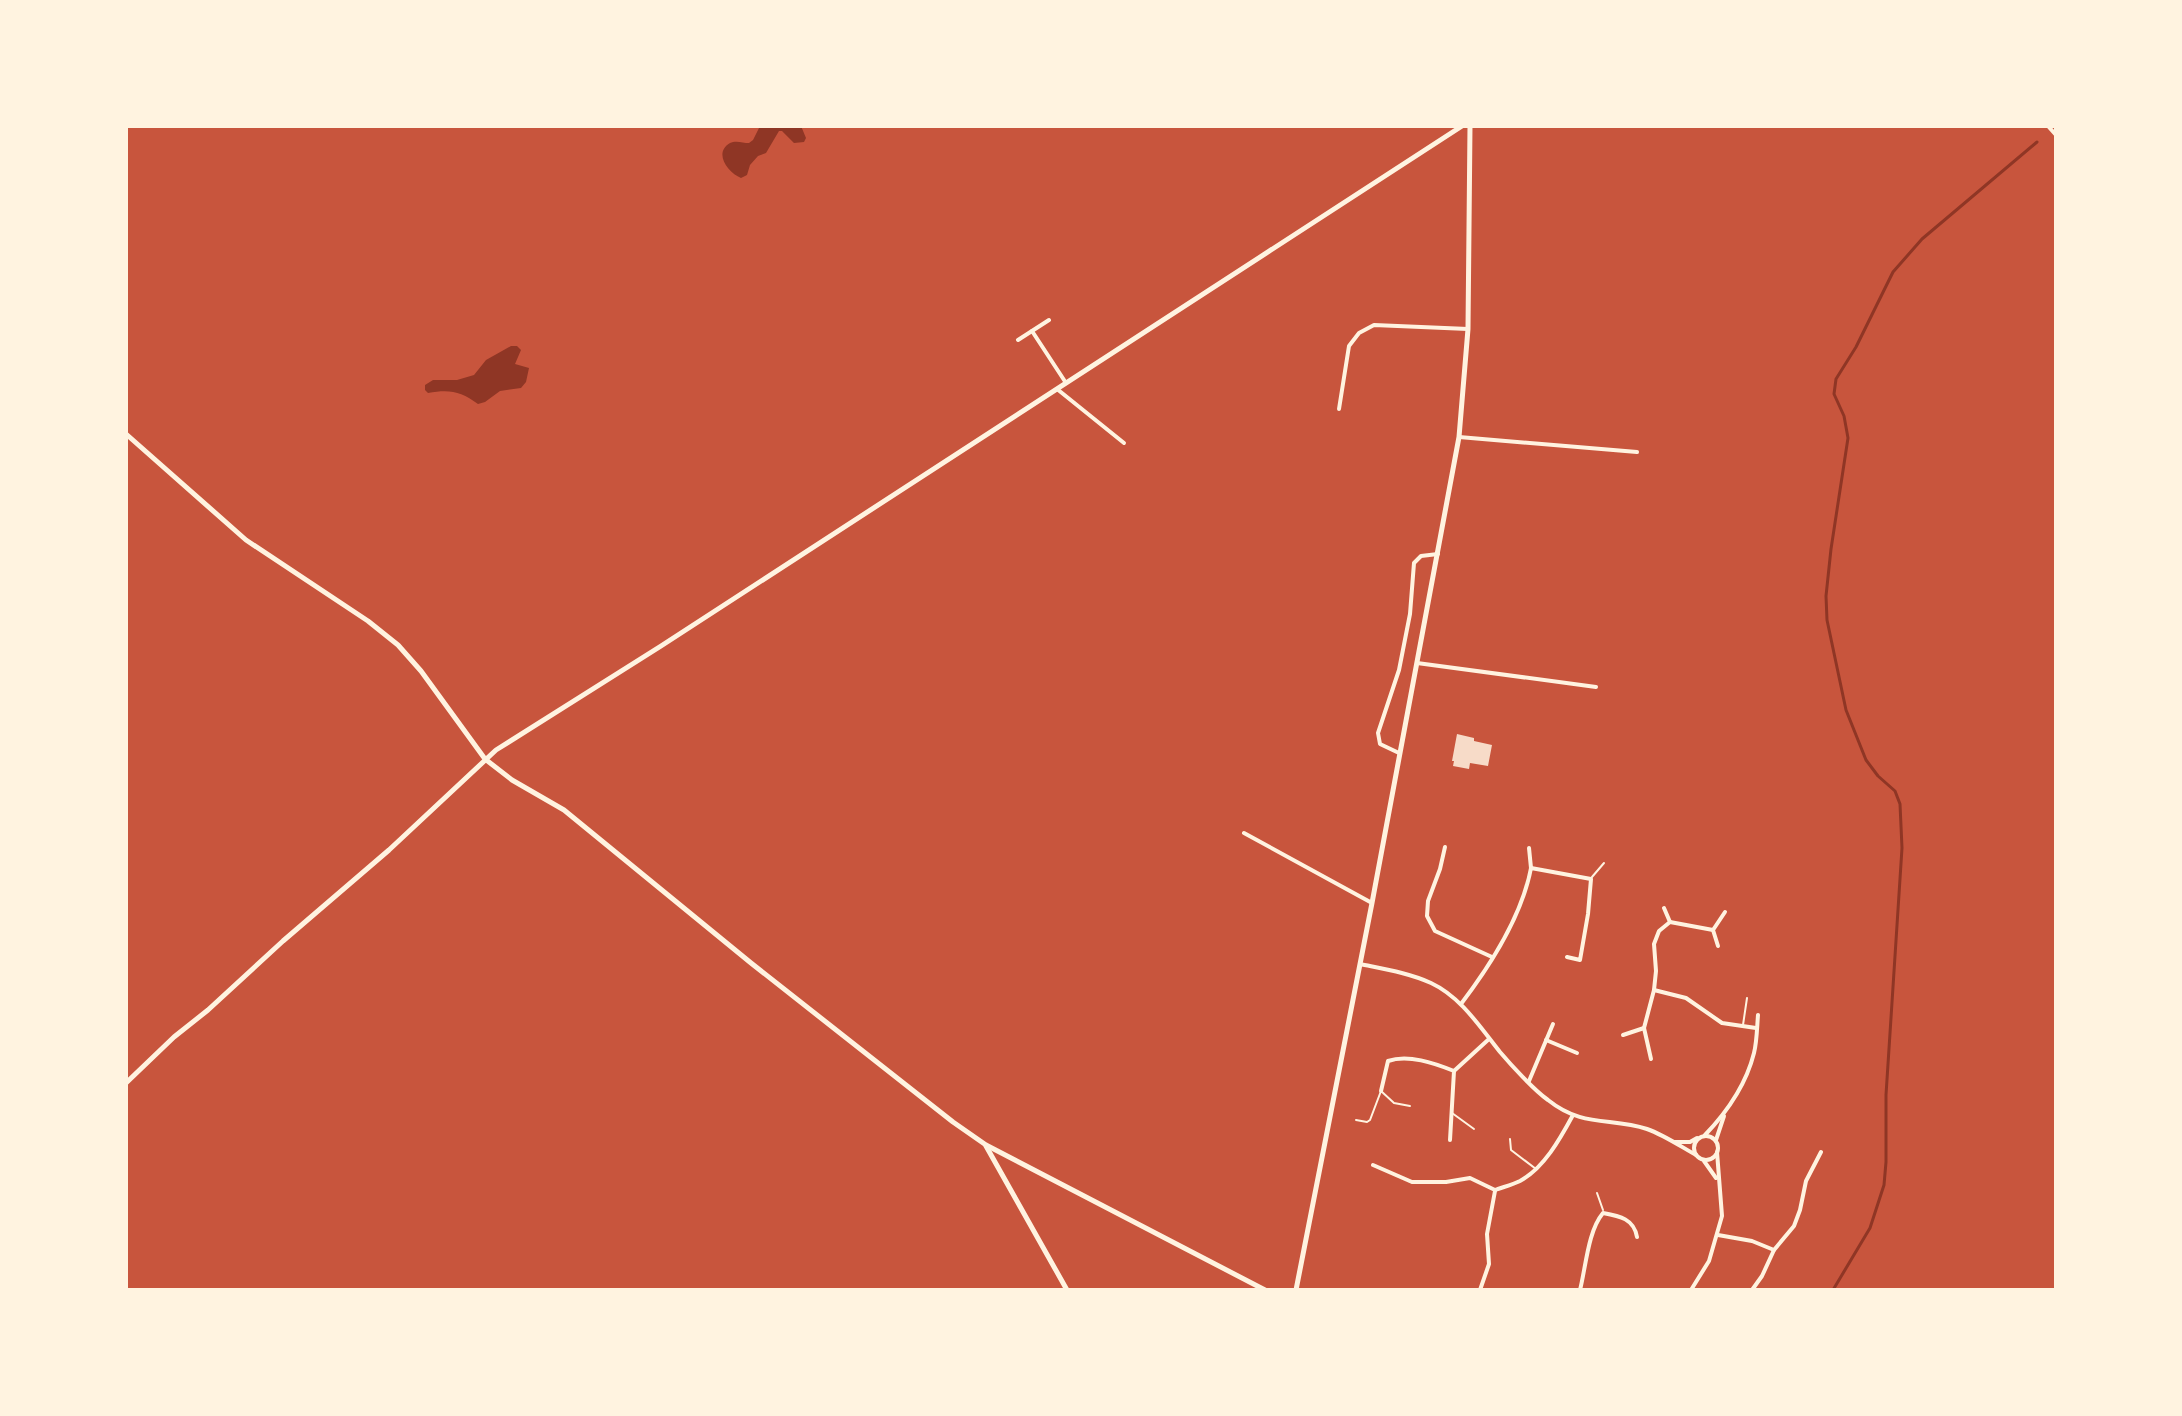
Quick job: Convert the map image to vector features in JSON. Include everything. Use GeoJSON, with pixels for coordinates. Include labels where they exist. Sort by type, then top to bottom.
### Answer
{"type":"FeatureCollection","features":[{"type":"Feature","properties":{"kind":"main road"},"geometry":{"type":"LineString","coordinates":[[126,1083],[174,1037],[389,850],[485,759],[1462,126]]}},
{"type":"Feature","properties":{"kind":"main road"},"geometry":{"type":"LineString","coordinates":[[1296,1290],[1459,437],[1468,329],[1470,126]]}},
{"type":"Feature","properties":{"kind":"main road"},"geometry":{"type":"LineString","coordinates":[[126,434],[246,540],[368,621],[398,645],[421,671],[485,759],[512,780],[564,810],[953,1122],[986,1145],[1265,1290]]}},
{"type":"Feature","properties":{"kind":"main road"},"geometry":{"type":"LineString","coordinates":[[986,1145],[1067,1290]]}},
{"type":"Feature","properties":{"kind":"street"},"geometry":{"type":"LineString","coordinates":[[2048,126],[2056,135]]}},
{"type":"Feature","properties":{"kind":"street"},"geometry":{"type":"LineString","coordinates":[[1018,340],[1049,320]]}},
{"type":"Feature","properties":{"kind":"street"},"geometry":{"type":"LineString","coordinates":[[1339,409],[1349,346],[1359,333],[1374,325],[1468,329]]}},
{"type":"Feature","properties":{"kind":"street"},"geometry":{"type":"LineString","coordinates":[[1032,331],[1066,383]]}},
{"type":"Feature","properties":{"kind":"street"},"geometry":{"type":"LineString","coordinates":[[1057,389],[1124,443]]}},
{"type":"Feature","properties":{"kind":"street"},"geometry":{"type":"LineString","coordinates":[[1459,437],[1637,452]]}},
{"type":"Feature","properties":{"kind":"street"},"geometry":{"type":"LineString","coordinates":[[1399,753],[1380,744],[1378,733],[1399,670],[1410,614],[1414,563],[1421,556],[1438,554]]}},
{"type":"Feature","properties":{"kind":"street"},"geometry":{"type":"LineString","coordinates":[[1417,663],[1596,687]]}},
{"type":"Feature","properties":{"kind":"street"},"geometry":{"type":"LineString","coordinates":[[1244,833],[1372,903]]}},
{"type":"Feature","properties":{"kind":"street"},"geometry":{"type":"LineString","coordinates":[[1445,847],[1428,901],[1427,916],[1435,931],[1492,957]]}},
{"type":"Feature","properties":{"kind":"street"},"geometry":{"type":"LineString","coordinates":[[1461,1004],[1478,981],[1517,911],[1531,868],[1529,848]]}},
{"type":"Feature","properties":{"kind":"street"},"geometry":{"type":"LineString","coordinates":[[1531,868],[1591,879],[1580,960],[1567,957]]}},
{"type":"Feature","properties":{"kind":"street"},"geometry":{"type":"LineString","coordinates":[[1664,908],[1670,922]]}},
{"type":"Feature","properties":{"kind":"street"},"geometry":{"type":"LineString","coordinates":[[1713,930],[1725,912]]}},
{"type":"Feature","properties":{"kind":"street"},"geometry":{"type":"LineString","coordinates":[[1651,1059],[1644,1028],[1654,990],[1654,944],[1659,931],[1670,922],[1713,930]]}},
{"type":"Feature","properties":{"kind":"street"},"geometry":{"type":"LineString","coordinates":[[1713,930],[1718,946]]}},
{"type":"Feature","properties":{"kind":"street"},"geometry":{"type":"LineString","coordinates":[[1360,964],[1400,972],[1433,984],[1461,1004],[1504,1057],[1548,1100],[1573,1115],[1601,1123],[1629,1125],[1673,1141],[1704,1161],[1719,1184]]}},
{"type":"Feature","properties":{"kind":"street"},"geometry":{"type":"LineString","coordinates":[[1654,990],[1686,998],[1722,1023],[1756,1028]]}},
{"type":"Feature","properties":{"kind":"street"},"geometry":{"type":"LineString","coordinates":[[1696,1155],[1695,1145],[1724,1114],[1744,1082],[1754,1051],[1758,1015]]}},
{"type":"Feature","properties":{"kind":"street"},"geometry":{"type":"LineString","coordinates":[[1529,1081],[1553,1024]]}},
{"type":"Feature","properties":{"kind":"street"},"geometry":{"type":"LineString","coordinates":[[1623,1035],[1644,1028]]}},
{"type":"Feature","properties":{"kind":"street"},"geometry":{"type":"LineString","coordinates":[[1450,1140],[1454,1071],[1489,1039]]}},
{"type":"Feature","properties":{"kind":"street"},"geometry":{"type":"LineString","coordinates":[[1546,1040],[1577,1053]]}},
{"type":"Feature","properties":{"kind":"street"},"geometry":{"type":"LineString","coordinates":[[1381,1091],[1388,1061],[1395,1058],[1429,1062],[1454,1071]]}},
{"type":"Feature","properties":{"kind":"street"},"geometry":{"type":"LineString","coordinates":[[1691,1290],[1709,1261],[1722,1216],[1716,1140],[1724,1114]]}},
{"type":"Feature","properties":{"kind":"street"},"geometry":{"type":"LineString","coordinates":[[1373,1165],[1412,1182],[1470,1178],[1495,1190],[1520,1181],[1536,1169],[1562,1136],[1573,1115]]}},
{"type":"Feature","properties":{"kind":"street"},"geometry":{"type":"LineString","coordinates":[[1673,1141],[1690,1142],[1703,1135],[1716,1140]]}},
{"type":"Feature","properties":{"kind":"street"},"geometry":{"type":"LineString","coordinates":[[1704,1161],[1713,1158],[1717,1152]]}},
{"type":"Feature","properties":{"kind":"street"},"geometry":{"type":"LineString","coordinates":[[1752,1290],[1774,1250],[1794,1226],[1806,1181],[1821,1152]]}},
{"type":"Feature","properties":{"kind":"street"},"geometry":{"type":"LineString","coordinates":[[1480,1290],[1489,1264],[1487,1234],[1495,1190]]}},
{"type":"Feature","properties":{"kind":"street"},"geometry":{"type":"LineString","coordinates":[[1580,1290],[1591,1236],[1603,1213],[1627,1220],[1636,1230],[1637,1237]]}},
{"type":"Feature","properties":{"kind":"street"},"geometry":{"type":"LineString","coordinates":[[1718,1235],[1752,1241],[1774,1250]]}},
{"type":"Feature","properties":{"kind":"lane"},"geometry":{"type":"LineString","coordinates":[[1591,879],[1604,863]]}},
{"type":"Feature","properties":{"kind":"lane"},"geometry":{"type":"LineString","coordinates":[[1743,1026],[1747,998]]}},
{"type":"Feature","properties":{"kind":"lane"},"geometry":{"type":"LineString","coordinates":[[1356,1120],[1370,1120],[1381,1091],[1394,1103],[1410,1106]]}},
{"type":"Feature","properties":{"kind":"lane"},"geometry":{"type":"LineString","coordinates":[[1451,1112],[1474,1129]]}},
{"type":"Feature","properties":{"kind":"lane"},"geometry":{"type":"LineString","coordinates":[[1510,1139],[1511,1150],[1536,1169]]}},
{"type":"Feature","properties":{"kind":"lane"},"geometry":{"type":"LineString","coordinates":[[1597,1193],[1603,1213]]}},
{"type":"Feature","properties":{"kind":"shaded area"},"geometry":{"type":"Polygon","coordinates":[[[760,126],[801,126],[806,138],[804,142],[794,143],[779,131],[766,153],[758,156],[750,165],[747,175],[741,178],[727,167],[723,152],[732,142],[749,143],[760,126]]]}},
{"type":"Feature","properties":{"kind":"shaded area"},"geometry":{"type":"Polygon","coordinates":[[[511,346],[521,350],[515,364],[529,368],[526,382],[521,388],[500,391],[478,404],[454,392],[428,393],[425,390],[425,385],[433,380],[457,380],[474,375],[486,360],[511,346]]]}},
{"type":"Feature","properties":{"kind":"building"},"geometry":{"type":"Polygon","coordinates":[[[1457,734],[1492,745],[1488,766],[1470,763],[1469,769],[1453,766],[1457,734]]]}},
{"type":"Feature","properties":{"kind":"waterway"},"geometry":{"type":"LineString","coordinates":[[1833,1290],[1870,1228],[1884,1185],[1886,1095],[1902,848],[1900,804],[1895,791],[1866,760],[1846,710],[1827,620],[1831,549],[1848,438],[1844,416],[1834,394],[1836,379],[1856,347],[1893,272],[1922,239],[2037,142]]}}]}
